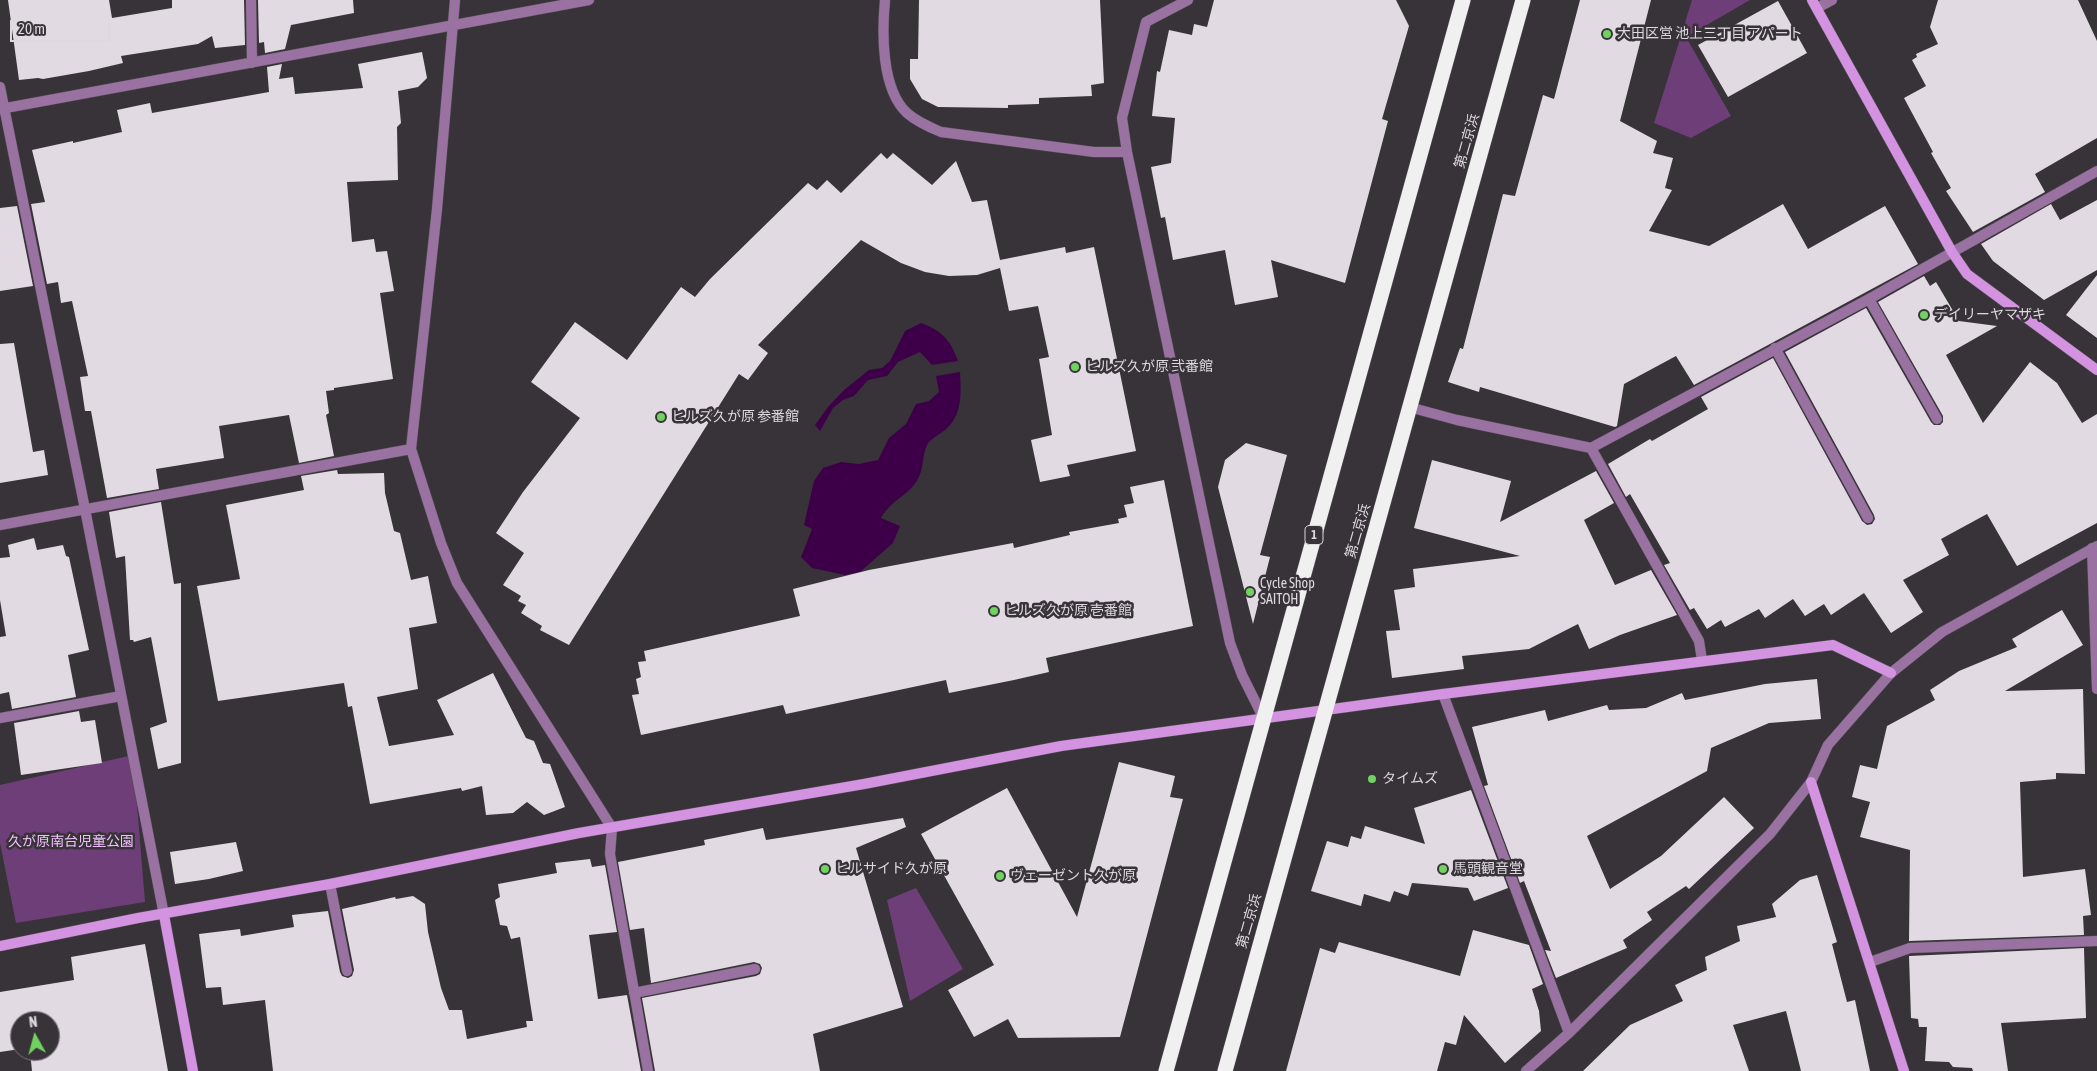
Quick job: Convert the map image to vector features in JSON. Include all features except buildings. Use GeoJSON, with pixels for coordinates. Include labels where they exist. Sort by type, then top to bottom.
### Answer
{"type":"FeatureCollection","features":[{"type":"Feature","properties":{"kind":"highway","name":"1"},"geometry":{"type":"LineString","coordinates":[[1166,1071],[1463,0]]}},
{"type":"Feature","properties":{"kind":"highway","name":"第二京浜"},"geometry":{"type":"LineString","coordinates":[[1225,1071],[1523,0]]}},
{"type":"Feature","properties":{"kind":"street"},"geometry":{"type":"LineString","coordinates":[[251,0],[252,63]]}},
{"type":"Feature","properties":{"kind":"street"},"geometry":{"type":"LineString","coordinates":[[455,0],[437,208],[411,448],[441,543],[457,583],[612,828],[610,854],[648,1071]]}},
{"type":"Feature","properties":{"kind":"street"},"geometry":{"type":"LineString","coordinates":[[2,109],[589,0]]}},
{"type":"Feature","properties":{"kind":"street"},"geometry":{"type":"LineString","coordinates":[[885,0],[883,19],[889,78],[896,96],[906,112],[924,124],[941,132],[1094,152],[1127,152]]}},
{"type":"Feature","properties":{"kind":"street"},"geometry":{"type":"LineString","coordinates":[[1188,0],[1146,22],[1122,118],[1127,152],[1230,643],[1242,675],[1263,717]]}},
{"type":"Feature","properties":{"kind":"street"},"geometry":{"type":"LineString","coordinates":[[1832,0],[1815,4],[1952,252],[1968,274],[2097,370]]}},
{"type":"Feature","properties":{"kind":"street"},"geometry":{"type":"LineString","coordinates":[[0,87],[2,109],[85,509],[193,1071]]}},
{"type":"Feature","properties":{"kind":"street"},"geometry":{"type":"LineString","coordinates":[[1409,407],[1457,420],[1591,448],[1869,299],[2097,171]]}},
{"type":"Feature","properties":{"kind":"street"},"geometry":{"type":"LineString","coordinates":[[1869,299],[1937,418]]}},
{"type":"Feature","properties":{"kind":"street"},"geometry":{"type":"LineString","coordinates":[[1775,348],[1868,518]]}},
{"type":"Feature","properties":{"kind":"street"},"geometry":{"type":"LineString","coordinates":[[0,525],[411,448]]}},
{"type":"Feature","properties":{"kind":"street"},"geometry":{"type":"LineString","coordinates":[[1591,448],[1699,641],[1702,660]]}},
{"type":"Feature","properties":{"kind":"street"},"geometry":{"type":"LineString","coordinates":[[1526,1071],[1569,1033],[1770,834],[1811,782],[1828,746],[1891,673],[1942,632],[2095,547],[2097,689]]}},
{"type":"Feature","properties":{"kind":"street"},"geometry":{"type":"LineString","coordinates":[[0,946],[330,884],[612,828],[864,784],[1061,746],[1263,717],[1702,660],[1833,645],[1891,673]]}},
{"type":"Feature","properties":{"kind":"street"},"geometry":{"type":"LineString","coordinates":[[1443,694],[1569,1033]]}},
{"type":"Feature","properties":{"kind":"street"},"geometry":{"type":"LineString","coordinates":[[0,718],[121,696]]}},
{"type":"Feature","properties":{"kind":"street"},"geometry":{"type":"LineString","coordinates":[[1811,782],[1904,1071]]}},
{"type":"Feature","properties":{"kind":"street"},"geometry":{"type":"LineString","coordinates":[[330,884],[347,971]]}},
{"type":"Feature","properties":{"kind":"street"},"geometry":{"type":"LineString","coordinates":[[1870,962],[1910,948],[2097,941]]}},
{"type":"Feature","properties":{"kind":"street"},"geometry":{"type":"LineString","coordinates":[[634,993],[756,969]]}},
{"type":"Feature","properties":{"kind":"green space"},"geometry":{"type":"Polygon","coordinates":[[[1692,0],[1750,0],[1686,37],[1731,116],[1691,138],[1654,123],[1692,0]]]}},
{"type":"Feature","properties":{"kind":"green space","name":"久が原南台児童公園"},"geometry":{"type":"Polygon","coordinates":[[[133,755],[145,902],[16,923],[0,843],[0,785],[133,755]]]}},
{"type":"Feature","properties":{"kind":"green space"},"geometry":{"type":"Polygon","coordinates":[[[916,888],[963,969],[910,1001],[887,900],[916,888]]]}},
{"type":"Feature","properties":{"kind":"shaded area"},"geometry":{"type":"Polygon","coordinates":[[[921,323],[935,329],[948,341],[958,361],[932,365],[920,352],[898,362],[887,376],[868,380],[854,396],[843,400],[833,408],[820,431],[815,425],[828,407],[844,390],[869,370],[882,368],[890,361],[905,331],[921,323]]]}},
{"type":"Feature","properties":{"kind":"shaded area"},"geometry":{"type":"Polygon","coordinates":[[[960,372],[960,403],[955,418],[945,430],[928,443],[920,475],[914,485],[881,518],[900,526],[893,543],[860,572],[845,575],[812,568],[801,557],[812,529],[804,525],[814,481],[823,468],[841,462],[859,464],[878,460],[889,438],[906,424],[916,404],[929,401],[939,392],[936,376],[960,372]]]}},
{"type":"Feature","properties":{"kind":"place","name":"大田区営 池上三丁目 アパート"},"geometry":{"type":"Point","coordinates":[1607,34]}},
{"type":"Feature","properties":{"kind":"place","name":"デイリーヤマザキ"},"geometry":{"type":"Point","coordinates":[1924,315]}},
{"type":"Feature","properties":{"kind":"place","name":"ヒルズ久が原 弐番館"},"geometry":{"type":"Point","coordinates":[1075,367]}},
{"type":"Feature","properties":{"kind":"place","name":"ヒルズ久が原 参番館"},"geometry":{"type":"Point","coordinates":[661,417]}},
{"type":"Feature","properties":{"kind":"place","name":"Cycle Shop SAITOH"},"geometry":{"type":"Point","coordinates":[1250,592]}},
{"type":"Feature","properties":{"kind":"place","name":"ヒルズ久が原 壱番館"},"geometry":{"type":"Point","coordinates":[994,611]}},
{"type":"Feature","properties":{"kind":"place","name":"タイムズ"},"geometry":{"type":"Point","coordinates":[1372,779]}},
{"type":"Feature","properties":{"kind":"place","name":"ヒルサイド久が原"},"geometry":{"type":"Point","coordinates":[825,869]}},
{"type":"Feature","properties":{"kind":"place","name":"馬頭観音堂"},"geometry":{"type":"Point","coordinates":[1443,869]}},
{"type":"Feature","properties":{"kind":"place","name":"ヴェーゼント久が原"},"geometry":{"type":"Point","coordinates":[1000,876]}}]}
